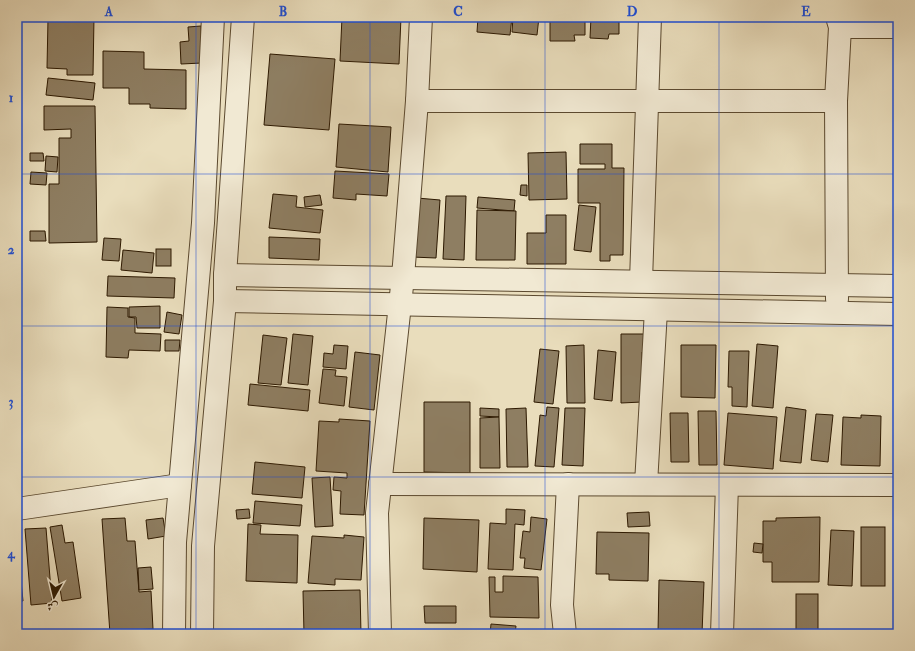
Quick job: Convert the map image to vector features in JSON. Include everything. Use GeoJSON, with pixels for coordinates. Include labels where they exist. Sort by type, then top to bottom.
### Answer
{"type":"FeatureCollection","features":[{"type":"Feature","properties":{"kind":"street"},"geometry":{"type":"LineString","coordinates":[[174,634],[175,542],[203,223],[213,17]]}},
{"type":"Feature","properties":{"kind":"street"},"geometry":{"type":"LineString","coordinates":[[202,634],[203,546],[224,311],[225,275],[243,17]]}},
{"type":"Feature","properties":{"kind":"street"},"geometry":{"type":"LineString","coordinates":[[380,634],[377,513],[403,277],[417,101],[421,17]]}},
{"type":"Feature","properties":{"kind":"street"},"geometry":{"type":"LineString","coordinates":[[641,281],[650,17]]}},
{"type":"Feature","properties":{"kind":"street"},"geometry":{"type":"LineString","coordinates":[[837,313],[836,101],[839,22],[898,27]]}},
{"type":"Feature","properties":{"kind":"street"},"geometry":{"type":"LineString","coordinates":[[417,101],[836,101]]}},
{"type":"Feature","properties":{"kind":"street"},"geometry":{"type":"LineString","coordinates":[[225,275],[898,286]]}},
{"type":"Feature","properties":{"kind":"street"},"geometry":{"type":"LineString","coordinates":[[191,362],[224,311],[254,302],[297,276]]}},
{"type":"Feature","properties":{"kind":"street"},"geometry":{"type":"LineString","coordinates":[[254,302],[898,314]]}},
{"type":"Feature","properties":{"kind":"street"},"geometry":{"type":"LineString","coordinates":[[646,484],[656,310]]}},
{"type":"Feature","properties":{"kind":"street"},"geometry":{"type":"LineString","coordinates":[[380,484],[898,485]]}},
{"type":"Feature","properties":{"kind":"street"},"geometry":{"type":"LineString","coordinates":[[565,634],[562,605],[568,484]]}},
{"type":"Feature","properties":{"kind":"street"},"geometry":{"type":"LineString","coordinates":[[722,634],[727,485]]}},
{"type":"Feature","properties":{"kind":"street"},"geometry":{"type":"LineString","coordinates":[[17,509],[180,494],[208,487]]}},
{"type":"Feature","properties":{"kind":"building"},"geometry":{"type":"Polygon","coordinates":[[[45,17],[94,17],[93,75],[67,75],[67,69],[47,68],[48,19],[45,19],[45,17]]]}},
{"type":"Feature","properties":{"kind":"building"},"geometry":{"type":"Polygon","coordinates":[[[342,17],[401,17],[399,64],[340,61],[342,17]]]}},
{"type":"Feature","properties":{"kind":"building"},"geometry":{"type":"Polygon","coordinates":[[[478,17],[512,17],[510,35],[477,32],[478,17]]]}},
{"type":"Feature","properties":{"kind":"building"},"geometry":{"type":"Polygon","coordinates":[[[513,17],[539,17],[537,35],[512,32],[513,17]]]}},
{"type":"Feature","properties":{"kind":"building"},"geometry":{"type":"Polygon","coordinates":[[[550,17],[585,17],[585,35],[574,35],[575,41],[550,41],[550,17]]]}},
{"type":"Feature","properties":{"kind":"building"},"geometry":{"type":"Polygon","coordinates":[[[591,17],[619,17],[619,34],[609,34],[608,39],[590,38],[591,17]]]}},
{"type":"Feature","properties":{"kind":"building"},"geometry":{"type":"Polygon","coordinates":[[[201,26],[202,63],[181,64],[180,42],[189,41],[188,27],[201,26]]]}},
{"type":"Feature","properties":{"kind":"building"},"geometry":{"type":"Polygon","coordinates":[[[103,51],[144,52],[144,69],[186,70],[186,109],[150,108],[150,104],[129,104],[129,88],[103,88],[103,51]]]}},
{"type":"Feature","properties":{"kind":"building"},"geometry":{"type":"Polygon","coordinates":[[[270,54],[335,59],[329,130],[264,125],[270,54]]]}},
{"type":"Feature","properties":{"kind":"building"},"geometry":{"type":"Polygon","coordinates":[[[48,78],[95,83],[93,100],[46,95],[48,78]]]}},
{"type":"Feature","properties":{"kind":"building"},"geometry":{"type":"Polygon","coordinates":[[[44,106],[95,106],[97,242],[49,243],[49,184],[59,184],[59,138],[71,138],[71,129],[44,130],[44,106]]]}},
{"type":"Feature","properties":{"kind":"building"},"geometry":{"type":"Polygon","coordinates":[[[339,124],[391,127],[388,172],[336,167],[339,124]]]}},
{"type":"Feature","properties":{"kind":"building"},"geometry":{"type":"Polygon","coordinates":[[[580,144],[612,144],[612,168],[624,168],[623,255],[610,255],[610,261],[600,261],[600,203],[578,203],[578,169],[605,169],[605,164],[580,164],[580,144]]]}},
{"type":"Feature","properties":{"kind":"building"},"geometry":{"type":"Polygon","coordinates":[[[566,152],[567,199],[529,200],[528,153],[566,152]]]}},
{"type":"Feature","properties":{"kind":"building"},"geometry":{"type":"Polygon","coordinates":[[[30,153],[43,153],[44,161],[30,161],[30,153]]]}},
{"type":"Feature","properties":{"kind":"building"},"geometry":{"type":"Polygon","coordinates":[[[46,156],[58,157],[57,172],[45,171],[46,156]]]}},
{"type":"Feature","properties":{"kind":"building"},"geometry":{"type":"Polygon","coordinates":[[[335,171],[389,174],[387,196],[356,194],[356,200],[333,198],[335,171]]]}},
{"type":"Feature","properties":{"kind":"building"},"geometry":{"type":"Polygon","coordinates":[[[31,172],[47,173],[46,185],[30,184],[31,172]]]}},
{"type":"Feature","properties":{"kind":"building"},"geometry":{"type":"Polygon","coordinates":[[[521,185],[527,185],[527,196],[520,195],[521,185]]]}},
{"type":"Feature","properties":{"kind":"building"},"geometry":{"type":"Polygon","coordinates":[[[273,194],[297,196],[296,207],[323,210],[320,233],[269,228],[273,194]]]}},
{"type":"Feature","properties":{"kind":"building"},"geometry":{"type":"Polygon","coordinates":[[[320,195],[322,205],[305,207],[304,197],[320,195]]]}},
{"type":"Feature","properties":{"kind":"building"},"geometry":{"type":"Polygon","coordinates":[[[446,196],[466,196],[464,260],[443,259],[446,196]]]}},
{"type":"Feature","properties":{"kind":"building"},"geometry":{"type":"Polygon","coordinates":[[[478,197],[515,200],[514,211],[477,208],[478,197]]]}},
{"type":"Feature","properties":{"kind":"building"},"geometry":{"type":"Polygon","coordinates":[[[417,198],[440,200],[436,258],[412,257],[417,198]]]}},
{"type":"Feature","properties":{"kind":"building"},"geometry":{"type":"Polygon","coordinates":[[[579,205],[596,207],[591,252],[574,250],[579,205]]]}},
{"type":"Feature","properties":{"kind":"building"},"geometry":{"type":"Polygon","coordinates":[[[477,210],[516,211],[515,260],[476,260],[477,210]]]}},
{"type":"Feature","properties":{"kind":"building"},"geometry":{"type":"Polygon","coordinates":[[[546,215],[566,215],[566,264],[527,264],[527,233],[546,233],[546,215]]]}},
{"type":"Feature","properties":{"kind":"building"},"geometry":{"type":"Polygon","coordinates":[[[30,231],[45,231],[46,241],[30,241],[30,231]]]}},
{"type":"Feature","properties":{"kind":"building"},"geometry":{"type":"Polygon","coordinates":[[[269,237],[320,239],[319,260],[269,258],[269,237]]]}},
{"type":"Feature","properties":{"kind":"building"},"geometry":{"type":"Polygon","coordinates":[[[104,238],[121,239],[119,261],[102,260],[104,238]]]}},
{"type":"Feature","properties":{"kind":"building"},"geometry":{"type":"Polygon","coordinates":[[[156,249],[171,249],[171,266],[156,266],[156,249]]]}},
{"type":"Feature","properties":{"kind":"building"},"geometry":{"type":"Polygon","coordinates":[[[123,250],[154,253],[152,273],[121,270],[123,250]]]}},
{"type":"Feature","properties":{"kind":"building"},"geometry":{"type":"Polygon","coordinates":[[[108,276],[175,278],[174,298],[107,296],[108,276]]]}},
{"type":"Feature","properties":{"kind":"building"},"geometry":{"type":"Polygon","coordinates":[[[160,306],[160,328],[137,328],[136,317],[129,317],[129,307],[160,306]]]}},
{"type":"Feature","properties":{"kind":"building"},"geometry":{"type":"Polygon","coordinates":[[[107,307],[128,308],[128,317],[135,318],[135,333],[161,334],[160,351],[129,350],[128,358],[106,357],[107,307]]]}},
{"type":"Feature","properties":{"kind":"building"},"geometry":{"type":"Polygon","coordinates":[[[167,312],[182,315],[179,334],[164,332],[167,312]]]}},
{"type":"Feature","properties":{"kind":"building"},"geometry":{"type":"Polygon","coordinates":[[[293,334],[313,336],[308,385],[288,383],[293,334]]]}},
{"type":"Feature","properties":{"kind":"building"},"geometry":{"type":"Polygon","coordinates":[[[621,334],[644,334],[645,352],[642,352],[642,402],[621,403],[621,334]]]}},
{"type":"Feature","properties":{"kind":"building"},"geometry":{"type":"Polygon","coordinates":[[[263,335],[287,338],[281,385],[258,383],[263,335]]]}},
{"type":"Feature","properties":{"kind":"building"},"geometry":{"type":"Polygon","coordinates":[[[165,340],[180,340],[179,351],[165,351],[165,340]]]}},
{"type":"Feature","properties":{"kind":"building"},"geometry":{"type":"Polygon","coordinates":[[[757,344],[778,346],[773,408],[752,406],[757,344]]]}},
{"type":"Feature","properties":{"kind":"building"},"geometry":{"type":"Polygon","coordinates":[[[334,345],[348,346],[346,369],[323,367],[324,353],[333,354],[334,345]]]}},
{"type":"Feature","properties":{"kind":"building"},"geometry":{"type":"Polygon","coordinates":[[[584,345],[585,403],[567,403],[566,346],[584,345]]]}},
{"type":"Feature","properties":{"kind":"building"},"geometry":{"type":"Polygon","coordinates":[[[681,345],[716,345],[715,398],[681,397],[681,345]]]}},
{"type":"Feature","properties":{"kind":"building"},"geometry":{"type":"Polygon","coordinates":[[[540,349],[559,351],[553,404],[534,402],[540,349]]]}},
{"type":"Feature","properties":{"kind":"building"},"geometry":{"type":"Polygon","coordinates":[[[598,350],[616,352],[612,401],[594,399],[598,350]]]}},
{"type":"Feature","properties":{"kind":"building"},"geometry":{"type":"Polygon","coordinates":[[[729,351],[749,351],[747,407],[732,406],[732,387],[728,387],[729,351]]]}},
{"type":"Feature","properties":{"kind":"building"},"geometry":{"type":"Polygon","coordinates":[[[355,352],[380,355],[374,410],[349,407],[355,352]]]}},
{"type":"Feature","properties":{"kind":"building"},"geometry":{"type":"Polygon","coordinates":[[[323,369],[336,370],[335,376],[347,377],[344,406],[319,403],[323,369]]]}},
{"type":"Feature","properties":{"kind":"building"},"geometry":{"type":"Polygon","coordinates":[[[250,384],[310,390],[308,411],[248,405],[250,384]]]}},
{"type":"Feature","properties":{"kind":"building"},"geometry":{"type":"Polygon","coordinates":[[[424,402],[470,402],[470,473],[424,472],[424,402]]]}},
{"type":"Feature","properties":{"kind":"building"},"geometry":{"type":"Polygon","coordinates":[[[547,407],[559,408],[554,467],[535,466],[540,415],[546,416],[547,407]]]}},
{"type":"Feature","properties":{"kind":"building"},"geometry":{"type":"Polygon","coordinates":[[[786,407],[806,410],[801,463],[780,461],[786,407]]]}},
{"type":"Feature","properties":{"kind":"building"},"geometry":{"type":"Polygon","coordinates":[[[480,408],[499,409],[499,417],[480,416],[480,408]]]}},
{"type":"Feature","properties":{"kind":"building"},"geometry":{"type":"Polygon","coordinates":[[[526,408],[528,467],[507,467],[506,409],[526,408]]]}},
{"type":"Feature","properties":{"kind":"building"},"geometry":{"type":"Polygon","coordinates":[[[565,408],[585,408],[583,466],[562,465],[565,408]]]}},
{"type":"Feature","properties":{"kind":"building"},"geometry":{"type":"Polygon","coordinates":[[[698,411],[716,411],[717,465],[699,465],[698,411]]]}},
{"type":"Feature","properties":{"kind":"building"},"geometry":{"type":"Polygon","coordinates":[[[670,413],[688,413],[689,462],[671,462],[670,413]]]}},
{"type":"Feature","properties":{"kind":"building"},"geometry":{"type":"Polygon","coordinates":[[[728,413],[777,417],[773,469],[724,465],[728,413]]]}},
{"type":"Feature","properties":{"kind":"building"},"geometry":{"type":"Polygon","coordinates":[[[816,414],[833,415],[828,462],[811,460],[816,414]]]}},
{"type":"Feature","properties":{"kind":"building"},"geometry":{"type":"Polygon","coordinates":[[[861,415],[881,416],[880,466],[841,465],[843,417],[861,418],[861,415]]]}},
{"type":"Feature","properties":{"kind":"building"},"geometry":{"type":"Polygon","coordinates":[[[499,417],[500,468],[480,468],[480,418],[499,417]]]}},
{"type":"Feature","properties":{"kind":"building"},"geometry":{"type":"Polygon","coordinates":[[[339,419],[370,421],[364,515],[340,514],[341,491],[333,490],[334,477],[347,478],[347,473],[316,471],[319,421],[339,422],[339,419]]]}},
{"type":"Feature","properties":{"kind":"building"},"geometry":{"type":"Polygon","coordinates":[[[255,462],[305,467],[302,498],[252,494],[255,462]]]}},
{"type":"Feature","properties":{"kind":"building"},"geometry":{"type":"Polygon","coordinates":[[[330,477],[333,526],[315,527],[312,478],[330,477]]]}},
{"type":"Feature","properties":{"kind":"building"},"geometry":{"type":"Polygon","coordinates":[[[255,501],[302,505],[300,526],[253,523],[255,501]]]}},
{"type":"Feature","properties":{"kind":"building"},"geometry":{"type":"Polygon","coordinates":[[[249,509],[250,518],[237,519],[236,510],[249,509]]]}},
{"type":"Feature","properties":{"kind":"building"},"geometry":{"type":"Polygon","coordinates":[[[506,509],[525,510],[524,525],[515,524],[513,570],[488,569],[490,523],[506,524],[506,509]]]}},
{"type":"Feature","properties":{"kind":"building"},"geometry":{"type":"Polygon","coordinates":[[[649,512],[650,526],[628,527],[627,513],[649,512]]]}},
{"type":"Feature","properties":{"kind":"building"},"geometry":{"type":"Polygon","coordinates":[[[531,517],[547,519],[541,570],[524,568],[525,558],[520,558],[523,531],[530,532],[531,517]]]}},
{"type":"Feature","properties":{"kind":"building"},"geometry":{"type":"Polygon","coordinates":[[[820,517],[819,582],[772,582],[772,562],[763,562],[763,521],[776,521],[776,518],[820,517]]]}},
{"type":"Feature","properties":{"kind":"building"},"geometry":{"type":"Polygon","coordinates":[[[125,518],[127,541],[135,541],[139,592],[151,591],[153,629],[129,630],[129,634],[110,634],[102,519],[125,518]]]}},
{"type":"Feature","properties":{"kind":"building"},"geometry":{"type":"Polygon","coordinates":[[[163,518],[166,536],[148,539],[146,520],[163,518]]]}},
{"type":"Feature","properties":{"kind":"building"},"geometry":{"type":"Polygon","coordinates":[[[424,518],[479,520],[477,572],[423,569],[424,518]]]}},
{"type":"Feature","properties":{"kind":"building"},"geometry":{"type":"Polygon","coordinates":[[[248,524],[261,525],[260,534],[298,535],[297,583],[246,581],[248,524]]]}},
{"type":"Feature","properties":{"kind":"building"},"geometry":{"type":"Polygon","coordinates":[[[62,525],[65,543],[73,542],[81,598],[62,601],[50,527],[62,525]]]}},
{"type":"Feature","properties":{"kind":"building"},"geometry":{"type":"Polygon","coordinates":[[[861,527],[885,527],[885,586],[861,586],[861,527]]]}},
{"type":"Feature","properties":{"kind":"building"},"geometry":{"type":"Polygon","coordinates":[[[46,528],[52,603],[31,605],[25,529],[46,528]]]}},
{"type":"Feature","properties":{"kind":"building"},"geometry":{"type":"Polygon","coordinates":[[[831,530],[854,531],[852,586],[828,585],[831,530]]]}},
{"type":"Feature","properties":{"kind":"building"},"geometry":{"type":"Polygon","coordinates":[[[597,532],[649,533],[648,581],[609,580],[609,574],[596,574],[597,532]]]}},
{"type":"Feature","properties":{"kind":"building"},"geometry":{"type":"Polygon","coordinates":[[[344,535],[364,537],[361,580],[335,579],[335,585],[308,583],[312,536],[344,538],[344,535]]]}},
{"type":"Feature","properties":{"kind":"building"},"geometry":{"type":"Polygon","coordinates":[[[17,541],[23,601],[17,601],[17,541]]]}},
{"type":"Feature","properties":{"kind":"building"},"geometry":{"type":"Polygon","coordinates":[[[754,543],[763,544],[762,553],[753,552],[754,543]]]}},
{"type":"Feature","properties":{"kind":"building"},"geometry":{"type":"Polygon","coordinates":[[[151,567],[153,589],[139,590],[138,568],[151,567]]]}},
{"type":"Feature","properties":{"kind":"building"},"geometry":{"type":"Polygon","coordinates":[[[503,576],[538,577],[539,618],[490,617],[489,577],[495,577],[495,592],[503,592],[503,576]]]}},
{"type":"Feature","properties":{"kind":"building"},"geometry":{"type":"Polygon","coordinates":[[[659,580],[704,582],[702,634],[658,633],[659,580]]]}},
{"type":"Feature","properties":{"kind":"building"},"geometry":{"type":"Polygon","coordinates":[[[360,590],[361,634],[304,634],[303,591],[360,590]]]}},
{"type":"Feature","properties":{"kind":"building"},"geometry":{"type":"Polygon","coordinates":[[[796,594],[818,594],[818,634],[796,634],[796,594]]]}},
{"type":"Feature","properties":{"kind":"building"},"geometry":{"type":"Polygon","coordinates":[[[424,606],[456,606],[456,623],[425,623],[424,606]]]}},
{"type":"Feature","properties":{"kind":"building"},"geometry":{"type":"Polygon","coordinates":[[[491,624],[516,626],[515,634],[490,634],[491,624]]]}},
{"type":"Feature","properties":{"kind":"building"},"geometry":{"type":"Polygon","coordinates":[[[544,630],[544,634],[523,634],[523,631],[544,630]]]}}]}
